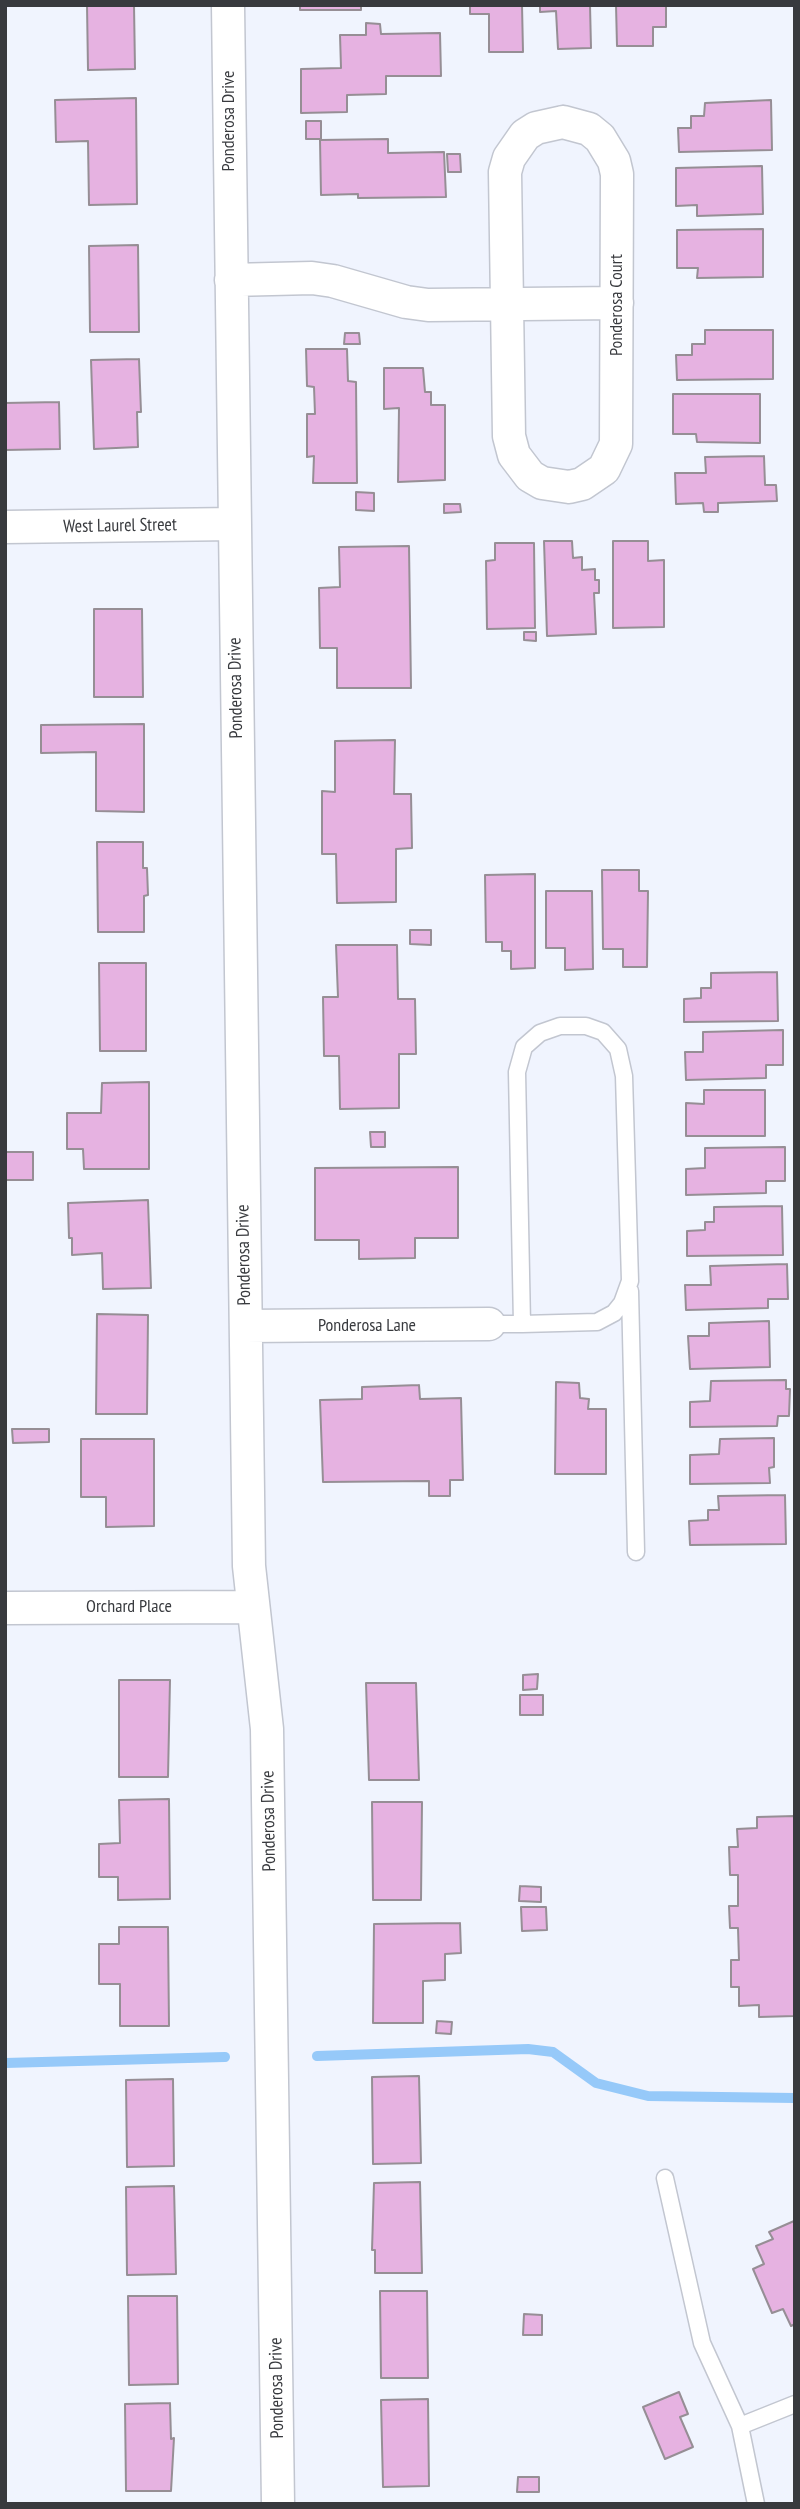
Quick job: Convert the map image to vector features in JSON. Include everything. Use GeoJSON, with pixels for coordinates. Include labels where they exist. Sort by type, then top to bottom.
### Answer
{"type":"FeatureCollection","features":[{"type":"Feature","properties":{"kind":"street","name":"Ponderosa Drive"},"geometry":{"type":"LineString","coordinates":[[228,5],[249,1566],[267,1729],[278,2504]]}},
{"type":"Feature","properties":{"kind":"street","name":"Ponderosa Court"},"geometry":{"type":"LineString","coordinates":[[563,122],[589,129],[600,138],[614,161],[617,174],[617,303],[616,444],[604,469],[582,484],[569,487],[555,486],[530,476],[513,455],[509,436],[505,172],[509,158],[524,135],[536,128],[563,122]]}},
{"type":"Feature","properties":{"kind":"street"},"geometry":{"type":"LineString","coordinates":[[231,280],[312,278],[428,305],[617,303]]}},
{"type":"Feature","properties":{"kind":"street","name":"West Laurel Street"},"geometry":{"type":"LineString","coordinates":[[5,527],[234,524]]}},
{"type":"Feature","properties":{"kind":"street","name":"Ponderosa Lane"},"geometry":{"type":"LineString","coordinates":[[246,1326],[489,1324]]}},
{"type":"Feature","properties":{"kind":"street","name":"Orchard Place"},"geometry":{"type":"LineString","coordinates":[[5,1608],[252,1607]]}},
{"type":"Feature","properties":{"kind":"lane"},"geometry":{"type":"LineString","coordinates":[[522,1324],[517,1072],[524,1047],[540,1033],[560,1026],[586,1026],[603,1032],[618,1049],[624,1076],[636,1552]]}},
{"type":"Feature","properties":{"kind":"lane"},"geometry":{"type":"LineString","coordinates":[[489,1324],[597,1322],[614,1313],[622,1303],[630,1282]]}},
{"type":"Feature","properties":{"kind":"lane"},"geometry":{"type":"LineString","coordinates":[[665,2178],[702,2343],[740,2426],[756,2504]]}},
{"type":"Feature","properties":{"kind":"lane"},"geometry":{"type":"LineString","coordinates":[[740,2426],[795,2404]]}},
{"type":"Feature","properties":{"kind":"building"},"geometry":{"type":"Polygon","coordinates":[[[87,5],[134,5],[135,69],[88,70],[87,5]]]}},
{"type":"Feature","properties":{"kind":"building"},"geometry":{"type":"Polygon","coordinates":[[[300,5],[361,5],[361,10],[300,10],[300,5]]]}},
{"type":"Feature","properties":{"kind":"building"},"geometry":{"type":"Polygon","coordinates":[[[470,5],[522,5],[523,52],[489,52],[489,14],[470,14],[470,5]]]}},
{"type":"Feature","properties":{"kind":"building"},"geometry":{"type":"Polygon","coordinates":[[[540,5],[590,5],[591,48],[558,49],[556,11],[540,12],[540,5]]]}},
{"type":"Feature","properties":{"kind":"building"},"geometry":{"type":"Polygon","coordinates":[[[616,5],[666,5],[666,27],[653,27],[653,46],[617,46],[616,5]]]}},
{"type":"Feature","properties":{"kind":"building"},"geometry":{"type":"Polygon","coordinates":[[[366,23],[380,24],[381,34],[440,33],[441,76],[386,76],[386,94],[347,95],[347,112],[301,113],[301,69],[341,68],[340,35],[366,35],[366,23]]]}},
{"type":"Feature","properties":{"kind":"building"},"geometry":{"type":"Polygon","coordinates":[[[136,98],[137,204],[89,205],[88,141],[56,142],[55,100],[136,98]]]}},
{"type":"Feature","properties":{"kind":"building"},"geometry":{"type":"Polygon","coordinates":[[[771,100],[772,150],[679,152],[678,128],[691,128],[691,116],[704,116],[705,103],[771,100]]]}},
{"type":"Feature","properties":{"kind":"building"},"geometry":{"type":"Polygon","coordinates":[[[306,121],[321,121],[321,139],[306,139],[306,121]]]}},
{"type":"Feature","properties":{"kind":"building"},"geometry":{"type":"Polygon","coordinates":[[[388,139],[388,153],[444,152],[446,197],[358,198],[358,194],[321,195],[320,140],[388,139]]]}},
{"type":"Feature","properties":{"kind":"building"},"geometry":{"type":"Polygon","coordinates":[[[447,154],[460,154],[461,172],[448,172],[447,154]]]}},
{"type":"Feature","properties":{"kind":"building"},"geometry":{"type":"Polygon","coordinates":[[[762,166],[763,214],[697,216],[697,205],[676,206],[676,168],[762,166]]]}},
{"type":"Feature","properties":{"kind":"building"},"geometry":{"type":"Polygon","coordinates":[[[763,229],[763,277],[697,278],[698,268],[677,268],[677,230],[763,229]]]}},
{"type":"Feature","properties":{"kind":"building"},"geometry":{"type":"Polygon","coordinates":[[[138,245],[139,332],[90,332],[89,246],[138,245]]]}},
{"type":"Feature","properties":{"kind":"building"},"geometry":{"type":"Polygon","coordinates":[[[705,330],[773,330],[773,379],[677,380],[676,355],[692,355],[692,344],[705,344],[705,330]]]}},
{"type":"Feature","properties":{"kind":"building"},"geometry":{"type":"Polygon","coordinates":[[[345,333],[359,333],[360,344],[344,344],[345,333]]]}},
{"type":"Feature","properties":{"kind":"building"},"geometry":{"type":"Polygon","coordinates":[[[306,349],[347,349],[348,381],[356,382],[357,483],[313,483],[314,456],[307,457],[307,414],[315,414],[314,387],[307,386],[306,349]]]}},
{"type":"Feature","properties":{"kind":"building"},"geometry":{"type":"Polygon","coordinates":[[[139,359],[141,412],[137,412],[138,447],[94,449],[91,360],[139,359]]]}},
{"type":"Feature","properties":{"kind":"building"},"geometry":{"type":"Polygon","coordinates":[[[384,368],[423,368],[425,392],[431,392],[431,405],[445,405],[445,480],[398,482],[399,408],[384,409],[384,368]]]}},
{"type":"Feature","properties":{"kind":"building"},"geometry":{"type":"Polygon","coordinates":[[[673,394],[760,394],[760,443],[697,442],[696,434],[673,434],[673,394]]]}},
{"type":"Feature","properties":{"kind":"building"},"geometry":{"type":"Polygon","coordinates":[[[59,402],[60,449],[5,450],[5,403],[59,402]]]}},
{"type":"Feature","properties":{"kind":"building"},"geometry":{"type":"Polygon","coordinates":[[[764,456],[765,485],[776,485],[777,501],[718,503],[718,512],[704,512],[703,503],[676,504],[675,473],[706,473],[705,457],[764,456]]]}},
{"type":"Feature","properties":{"kind":"building"},"geometry":{"type":"Polygon","coordinates":[[[356,492],[374,493],[374,511],[356,510],[356,492]]]}},
{"type":"Feature","properties":{"kind":"building"},"geometry":{"type":"Polygon","coordinates":[[[444,504],[460,504],[461,512],[444,513],[444,504]]]}},
{"type":"Feature","properties":{"kind":"building"},"geometry":{"type":"Polygon","coordinates":[[[544,541],[572,541],[573,558],[582,557],[582,570],[595,569],[595,580],[599,580],[599,593],[594,593],[596,634],[547,636],[544,541]]]}},
{"type":"Feature","properties":{"kind":"building"},"geometry":{"type":"Polygon","coordinates":[[[613,541],[648,541],[648,561],[664,560],[664,627],[613,628],[613,541]]]}},
{"type":"Feature","properties":{"kind":"building"},"geometry":{"type":"Polygon","coordinates":[[[495,543],[534,543],[535,628],[487,629],[486,561],[495,560],[495,543]]]}},
{"type":"Feature","properties":{"kind":"building"},"geometry":{"type":"Polygon","coordinates":[[[409,546],[411,688],[337,688],[337,648],[320,648],[319,588],[340,587],[339,547],[409,546]]]}},
{"type":"Feature","properties":{"kind":"building"},"geometry":{"type":"Polygon","coordinates":[[[94,609],[142,609],[143,697],[94,697],[94,609]]]}},
{"type":"Feature","properties":{"kind":"building"},"geometry":{"type":"Polygon","coordinates":[[[524,632],[536,632],[536,641],[524,640],[524,632]]]}},
{"type":"Feature","properties":{"kind":"building"},"geometry":{"type":"Polygon","coordinates":[[[144,724],[144,812],[96,811],[96,752],[41,753],[41,725],[144,724]]]}},
{"type":"Feature","properties":{"kind":"building"},"geometry":{"type":"Polygon","coordinates":[[[395,740],[394,794],[411,794],[412,848],[396,849],[396,902],[337,903],[336,854],[322,854],[322,791],[335,792],[335,741],[395,740]]]}},
{"type":"Feature","properties":{"kind":"building"},"geometry":{"type":"Polygon","coordinates":[[[97,842],[143,842],[143,868],[147,868],[148,895],[144,896],[144,932],[98,932],[97,842]]]}},
{"type":"Feature","properties":{"kind":"building"},"geometry":{"type":"Polygon","coordinates":[[[602,870],[639,870],[639,891],[648,891],[647,967],[623,967],[623,949],[603,949],[602,870]]]}},
{"type":"Feature","properties":{"kind":"building"},"geometry":{"type":"Polygon","coordinates":[[[535,874],[535,968],[511,969],[511,951],[502,951],[502,942],[486,942],[485,875],[535,874]]]}},
{"type":"Feature","properties":{"kind":"building"},"geometry":{"type":"Polygon","coordinates":[[[546,891],[592,891],[593,969],[565,970],[565,948],[546,948],[546,891]]]}},
{"type":"Feature","properties":{"kind":"building"},"geometry":{"type":"Polygon","coordinates":[[[410,930],[431,930],[431,945],[410,944],[410,930]]]}},
{"type":"Feature","properties":{"kind":"building"},"geometry":{"type":"Polygon","coordinates":[[[336,945],[397,945],[398,999],[415,999],[416,1054],[399,1054],[399,1108],[340,1109],[339,1056],[324,1056],[323,997],[338,997],[336,945]]]}},
{"type":"Feature","properties":{"kind":"building"},"geometry":{"type":"Polygon","coordinates":[[[99,963],[146,963],[146,1051],[100,1051],[99,963]]]}},
{"type":"Feature","properties":{"kind":"building"},"geometry":{"type":"Polygon","coordinates":[[[777,972],[778,1021],[684,1022],[684,999],[701,998],[701,988],[711,988],[711,973],[777,972]]]}},
{"type":"Feature","properties":{"kind":"building"},"geometry":{"type":"Polygon","coordinates":[[[783,1030],[783,1065],[766,1065],[766,1078],[686,1080],[685,1052],[703,1052],[703,1032],[783,1030]]]}},
{"type":"Feature","properties":{"kind":"building"},"geometry":{"type":"Polygon","coordinates":[[[149,1082],[149,1169],[84,1169],[83,1149],[67,1149],[67,1113],[101,1113],[102,1083],[149,1082]]]}},
{"type":"Feature","properties":{"kind":"building"},"geometry":{"type":"Polygon","coordinates":[[[704,1090],[765,1090],[765,1136],[686,1136],[686,1103],[704,1104],[704,1090]]]}},
{"type":"Feature","properties":{"kind":"building"},"geometry":{"type":"Polygon","coordinates":[[[370,1132],[385,1132],[385,1147],[371,1147],[370,1132]]]}},
{"type":"Feature","properties":{"kind":"building"},"geometry":{"type":"Polygon","coordinates":[[[785,1147],[785,1181],[766,1181],[766,1193],[686,1195],[686,1169],[705,1168],[705,1148],[785,1147]]]}},
{"type":"Feature","properties":{"kind":"building"},"geometry":{"type":"Polygon","coordinates":[[[5,1152],[33,1152],[33,1180],[5,1180],[5,1152]]]}},
{"type":"Feature","properties":{"kind":"building"},"geometry":{"type":"Polygon","coordinates":[[[458,1167],[458,1238],[415,1238],[415,1258],[359,1259],[359,1240],[315,1240],[315,1168],[458,1167]]]}},
{"type":"Feature","properties":{"kind":"building"},"geometry":{"type":"Polygon","coordinates":[[[148,1200],[151,1288],[103,1289],[102,1253],[72,1255],[68,1203],[148,1200]]]}},
{"type":"Feature","properties":{"kind":"building"},"geometry":{"type":"Polygon","coordinates":[[[782,1206],[783,1255],[687,1256],[687,1231],[705,1230],[705,1222],[714,1222],[714,1207],[782,1206]]]}},
{"type":"Feature","properties":{"kind":"building"},"geometry":{"type":"Polygon","coordinates":[[[787,1264],[788,1299],[768,1299],[768,1308],[686,1310],[685,1285],[711,1285],[710,1266],[787,1264]]]}},
{"type":"Feature","properties":{"kind":"building"},"geometry":{"type":"Polygon","coordinates":[[[97,1314],[148,1315],[147,1414],[96,1414],[97,1314]]]}},
{"type":"Feature","properties":{"kind":"building"},"geometry":{"type":"Polygon","coordinates":[[[769,1321],[770,1367],[690,1369],[688,1336],[709,1336],[709,1323],[769,1321]]]}},
{"type":"Feature","properties":{"kind":"building"},"geometry":{"type":"Polygon","coordinates":[[[786,1380],[786,1389],[790,1389],[789,1416],[778,1416],[777,1426],[690,1427],[690,1402],[710,1401],[711,1381],[786,1380]]]}},
{"type":"Feature","properties":{"kind":"building"},"geometry":{"type":"Polygon","coordinates":[[[556,1382],[579,1383],[580,1398],[589,1399],[588,1409],[606,1409],[606,1474],[555,1474],[556,1382]]]}},
{"type":"Feature","properties":{"kind":"building"},"geometry":{"type":"Polygon","coordinates":[[[419,1385],[420,1399],[461,1398],[463,1480],[450,1480],[450,1496],[429,1496],[429,1481],[323,1482],[320,1400],[362,1399],[362,1387],[419,1385]]]}},
{"type":"Feature","properties":{"kind":"building"},"geometry":{"type":"Polygon","coordinates":[[[12,1429],[49,1429],[49,1442],[13,1443],[12,1429]]]}},
{"type":"Feature","properties":{"kind":"building"},"geometry":{"type":"Polygon","coordinates":[[[774,1438],[774,1467],[769,1468],[770,1483],[690,1484],[690,1455],[719,1454],[720,1439],[774,1438]]]}},
{"type":"Feature","properties":{"kind":"building"},"geometry":{"type":"Polygon","coordinates":[[[81,1439],[154,1439],[154,1526],[106,1527],[106,1497],[81,1497],[81,1439]]]}},
{"type":"Feature","properties":{"kind":"building"},"geometry":{"type":"Polygon","coordinates":[[[785,1495],[786,1544],[690,1545],[689,1521],[708,1520],[708,1510],[719,1510],[718,1496],[785,1495]]]}},
{"type":"Feature","properties":{"kind":"building"},"geometry":{"type":"Polygon","coordinates":[[[538,1674],[537,1689],[523,1690],[523,1675],[538,1674]]]}},
{"type":"Feature","properties":{"kind":"building"},"geometry":{"type":"Polygon","coordinates":[[[119,1680],[170,1680],[168,1777],[119,1777],[119,1680]]]}},
{"type":"Feature","properties":{"kind":"building"},"geometry":{"type":"Polygon","coordinates":[[[366,1683],[416,1683],[419,1780],[369,1780],[366,1683]]]}},
{"type":"Feature","properties":{"kind":"building"},"geometry":{"type":"Polygon","coordinates":[[[520,1695],[543,1695],[543,1715],[520,1715],[520,1695]]]}},
{"type":"Feature","properties":{"kind":"building"},"geometry":{"type":"Polygon","coordinates":[[[169,1799],[170,1899],[118,1900],[118,1877],[99,1877],[99,1844],[120,1843],[119,1800],[169,1799]]]}},
{"type":"Feature","properties":{"kind":"building"},"geometry":{"type":"Polygon","coordinates":[[[372,1802],[422,1802],[421,1900],[373,1900],[372,1802]]]}},
{"type":"Feature","properties":{"kind":"building"},"geometry":{"type":"Polygon","coordinates":[[[795,1816],[795,2016],[759,2017],[759,2005],[739,2006],[739,1987],[731,1987],[731,1960],[739,1960],[738,1928],[730,1928],[729,1906],[738,1906],[738,1875],[730,1875],[729,1847],[738,1847],[737,1829],[757,1828],[757,1817],[795,1816]]]}},
{"type":"Feature","properties":{"kind":"building"},"geometry":{"type":"Polygon","coordinates":[[[520,1886],[541,1887],[541,1902],[519,1901],[520,1886]]]}},
{"type":"Feature","properties":{"kind":"building"},"geometry":{"type":"Polygon","coordinates":[[[521,1907],[546,1907],[547,1930],[522,1931],[521,1907]]]}},
{"type":"Feature","properties":{"kind":"building"},"geometry":{"type":"Polygon","coordinates":[[[460,1923],[461,1953],[445,1954],[445,1980],[423,1981],[423,2023],[373,2023],[374,1924],[460,1923]]]}},
{"type":"Feature","properties":{"kind":"building"},"geometry":{"type":"Polygon","coordinates":[[[119,1927],[168,1927],[169,2026],[120,2026],[120,1984],[99,1984],[99,1944],[119,1944],[119,1927]]]}},
{"type":"Feature","properties":{"kind":"building"},"geometry":{"type":"Polygon","coordinates":[[[437,2021],[452,2022],[451,2034],[436,2033],[437,2021]]]}},
{"type":"Feature","properties":{"kind":"building"},"geometry":{"type":"Polygon","coordinates":[[[419,2076],[421,2163],[373,2164],[372,2077],[419,2076]]]}},
{"type":"Feature","properties":{"kind":"building"},"geometry":{"type":"Polygon","coordinates":[[[173,2079],[174,2166],[127,2167],[126,2080],[173,2079]]]}},
{"type":"Feature","properties":{"kind":"building"},"geometry":{"type":"Polygon","coordinates":[[[420,2182],[422,2273],[375,2273],[375,2250],[372,2250],[374,2183],[420,2182]]]}},
{"type":"Feature","properties":{"kind":"building"},"geometry":{"type":"Polygon","coordinates":[[[174,2186],[176,2274],[127,2275],[126,2187],[174,2186]]]}},
{"type":"Feature","properties":{"kind":"building"},"geometry":{"type":"Polygon","coordinates":[[[794,2221],[795,2324],[791,2326],[783,2309],[772,2313],[753,2269],[764,2264],[756,2246],[773,2239],[769,2232],[794,2221]]]}},
{"type":"Feature","properties":{"kind":"building"},"geometry":{"type":"Polygon","coordinates":[[[380,2291],[427,2291],[428,2378],[381,2378],[380,2291]]]}},
{"type":"Feature","properties":{"kind":"building"},"geometry":{"type":"Polygon","coordinates":[[[128,2296],[177,2296],[178,2384],[129,2385],[128,2296]]]}},
{"type":"Feature","properties":{"kind":"building"},"geometry":{"type":"Polygon","coordinates":[[[524,2314],[542,2315],[542,2335],[523,2335],[524,2314]]]}},
{"type":"Feature","properties":{"kind":"building"},"geometry":{"type":"Polygon","coordinates":[[[679,2392],[688,2414],[680,2417],[693,2447],[665,2459],[643,2407],[679,2392]]]}},
{"type":"Feature","properties":{"kind":"building"},"geometry":{"type":"Polygon","coordinates":[[[428,2399],[429,2486],[383,2487],[381,2400],[428,2399]]]}},
{"type":"Feature","properties":{"kind":"building"},"geometry":{"type":"Polygon","coordinates":[[[170,2403],[171,2439],[174,2438],[171,2491],[126,2491],[125,2404],[170,2403]]]}},
{"type":"Feature","properties":{"kind":"building"},"geometry":{"type":"Polygon","coordinates":[[[518,2477],[539,2477],[539,2492],[517,2492],[518,2477]]]}},
{"type":"Feature","properties":{"kind":"waterway"},"geometry":{"type":"LineString","coordinates":[[317,2056],[528,2049],[553,2052],[596,2083],[648,2096],[795,2098]]}},
{"type":"Feature","properties":{"kind":"waterway"},"geometry":{"type":"LineString","coordinates":[[5,2063],[225,2057]]}}]}
